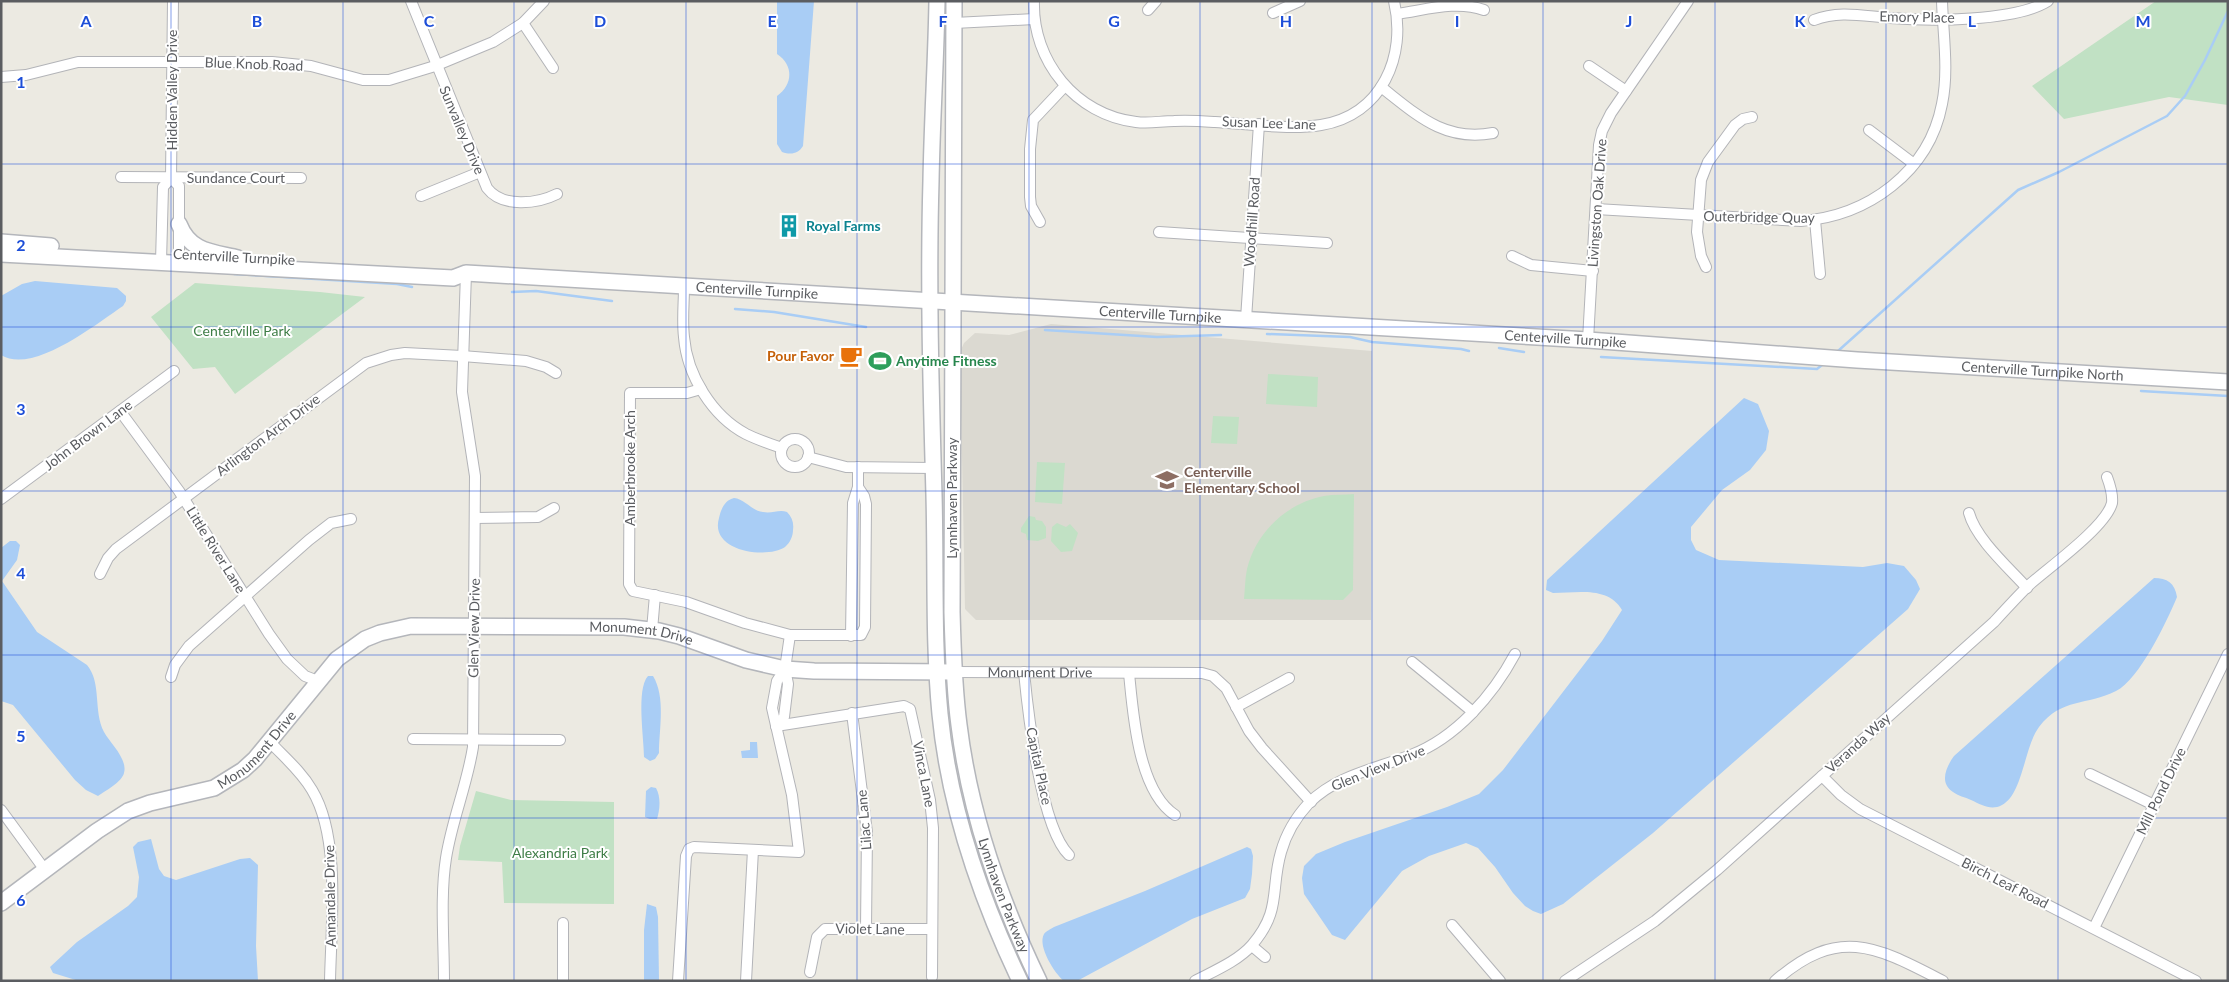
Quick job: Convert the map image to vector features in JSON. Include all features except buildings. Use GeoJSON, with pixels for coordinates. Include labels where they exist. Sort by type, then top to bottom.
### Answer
{"type":"FeatureCollection","features":[{"type":"Feature","properties":{"kind":"main road","name":"Lynnhaven Parkway"},"geometry":{"type":"LineString","coordinates":[[937,1],[931,182],[930,301],[930,388],[937,672],[944,743],[963,832],[989,911],[1020,981]]}},
{"type":"Feature","properties":{"kind":"main road","name":"Lynnhaven Parkway"},"geometry":{"type":"LineString","coordinates":[[954,1],[952,612],[954,672],[959,727],[979,825],[1008,912],[1039,981]]}},
{"type":"Feature","properties":{"kind":"main road"},"geometry":{"type":"LineString","coordinates":[[179,224],[183,235],[190,243],[208,251],[238,258]]}},
{"type":"Feature","properties":{"kind":"main road","name":"Centerville Turnpike"},"geometry":{"type":"LineString","coordinates":[[1,242],[179,259],[453,278],[466,273]]}},
{"type":"Feature","properties":{"kind":"main road","name":"Centerville Turnpike"},"geometry":{"type":"LineString","coordinates":[[1,254],[162,257]]}},
{"type":"Feature","properties":{"kind":"main road","name":"Centerville Turnpike"},"geometry":{"type":"LineString","coordinates":[[179,259],[238,258],[457,269],[466,273],[1588,340],[1857,360]]}},
{"type":"Feature","properties":{"kind":"main road","name":"Centerville Turnpike North"},"geometry":{"type":"LineString","coordinates":[[1857,360],[2228,382]]}},
{"type":"Feature","properties":{"kind":"main road","name":"Monument Drive"},"geometry":{"type":"LineString","coordinates":[[1,903],[128,811],[150,803],[205,791],[228,781],[255,759],[337,659],[352,647],[380,633],[411,626],[624,627],[652,630],[679,636],[746,660],[785,669],[954,672]]}},
{"type":"Feature","properties":{"kind":"street","name":"Hidden Valley Drive"},"geometry":{"type":"LineString","coordinates":[[162,257],[164,188],[171,178],[172,1]]}},
{"type":"Feature","properties":{"kind":"street","name":"Sunvalley Drive"},"geometry":{"type":"LineString","coordinates":[[410,1],[435,66],[491,194],[502,200],[538,201],[557,194]]}},
{"type":"Feature","properties":{"kind":"street","name":"Blue Knob Road"},"geometry":{"type":"LineString","coordinates":[[1,77],[26,75],[71,62],[172,62],[294,63],[376,81],[402,78],[493,42],[522,24],[544,1]]}},
{"type":"Feature","properties":{"kind":"street"},"geometry":{"type":"LineString","coordinates":[[954,22],[1034,19],[1034,1]]}},
{"type":"Feature","properties":{"kind":"street"},"geometry":{"type":"LineString","coordinates":[[1148,10],[1156,1]]}},
{"type":"Feature","properties":{"kind":"street"},"geometry":{"type":"LineString","coordinates":[[1273,13],[1300,1]]}},
{"type":"Feature","properties":{"kind":"street","name":"Susan Lee Lane"},"geometry":{"type":"LineString","coordinates":[[1034,19],[1039,44],[1046,59],[1065,86],[1091,107],[1121,120],[1136,122],[1193,120],[1300,126],[1328,123],[1350,114],[1362,106],[1381,86],[1391,72],[1397,49],[1397,14],[1394,1]]}},
{"type":"Feature","properties":{"kind":"street","name":"Livingston Oak Drive"},"geometry":{"type":"LineString","coordinates":[[1588,340],[1599,145],[1602,131],[1626,91],[1688,1]]}},
{"type":"Feature","properties":{"kind":"street","name":"Outerbridge Quay"},"geometry":{"type":"LineString","coordinates":[[1596,209],[1698,216],[1815,220],[1845,213],[1874,200],[1888,190],[1914,164],[1932,134],[1942,103],[1945,83],[1942,1]]}},
{"type":"Feature","properties":{"kind":"street","name":"Emory Place"},"geometry":{"type":"LineString","coordinates":[[1814,20],[1837,13],[1899,19],[2010,15],[2034,9],[2048,1]]}},
{"type":"Feature","properties":{"kind":"street"},"geometry":{"type":"LineString","coordinates":[[1397,14],[1457,5],[1474,6],[1484,10]]}},
{"type":"Feature","properties":{"kind":"street"},"geometry":{"type":"LineString","coordinates":[[522,24],[553,68]]}},
{"type":"Feature","properties":{"kind":"street"},"geometry":{"type":"LineString","coordinates":[[1589,66],[1626,91]]}},
{"type":"Feature","properties":{"kind":"street"},"geometry":{"type":"LineString","coordinates":[[1040,222],[1031,206],[1030,197],[1030,128],[1037,114],[1065,86]]}},
{"type":"Feature","properties":{"kind":"street"},"geometry":{"type":"LineString","coordinates":[[1381,86],[1419,116],[1443,130],[1463,136],[1493,133]]}},
{"type":"Feature","properties":{"kind":"street"},"geometry":{"type":"LineString","coordinates":[[1706,267],[1698,244],[1701,180],[1708,162],[1735,125],[1743,119],[1752,117]]}},
{"type":"Feature","properties":{"kind":"street","name":"Woodhill Road"},"geometry":{"type":"LineString","coordinates":[[1246,319],[1259,124]]}},
{"type":"Feature","properties":{"kind":"street"},"geometry":{"type":"LineString","coordinates":[[1868,130],[1914,164]]}},
{"type":"Feature","properties":{"kind":"street"},"geometry":{"type":"LineString","coordinates":[[421,196],[480,172]]}},
{"type":"Feature","properties":{"kind":"street","name":"Sundance Court"},"geometry":{"type":"LineString","coordinates":[[121,177],[301,178]]}},
{"type":"Feature","properties":{"kind":"street","name":"Hidden Valley Drive"},"geometry":{"type":"LineString","coordinates":[[171,178],[179,186],[179,259]]}},
{"type":"Feature","properties":{"kind":"street"},"geometry":{"type":"LineString","coordinates":[[1815,220],[1820,274]]}},
{"type":"Feature","properties":{"kind":"street"},"geometry":{"type":"LineString","coordinates":[[1158,232],[1327,243]]}},
{"type":"Feature","properties":{"kind":"street"},"geometry":{"type":"LineString","coordinates":[[1512,256],[1530,266],[1593,271]]}},
{"type":"Feature","properties":{"kind":"street","name":"Glen View Drive"},"geometry":{"type":"LineString","coordinates":[[444,981],[445,861],[452,828],[469,771],[473,740],[476,476],[462,392],[466,273]]}},
{"type":"Feature","properties":{"kind":"street"},"geometry":{"type":"LineString","coordinates":[[684,287],[684,339],[691,368],[701,389],[717,410],[737,428],[759,440],[782,448]]}},
{"type":"Feature","properties":{"kind":"street","name":"Arlington Arch Drive"},"geometry":{"type":"LineString","coordinates":[[100,574],[108,558],[116,549],[366,363],[384,357],[405,354],[462,356],[535,362],[556,373]]}},
{"type":"Feature","properties":{"kind":"street","name":"John Brown Lane"},"geometry":{"type":"LineString","coordinates":[[1,499],[174,371]]}},
{"type":"Feature","properties":{"kind":"street","name":"Amberbrooke Arch"},"geometry":{"type":"LineString","coordinates":[[701,389],[687,393],[630,393],[629,584],[630,588],[636,593],[686,602],[745,623],[790,635],[852,636],[853,503],[858,487],[858,467]]}},
{"type":"Feature","properties":{"kind":"street","name":"Little River Lane"},"geometry":{"type":"LineString","coordinates":[[120,411],[184,498],[287,659],[301,672],[318,681]]}},
{"type":"Feature","properties":{"kind":"street"},"geometry":{"type":"LineString","coordinates":[[798,439],[808,447],[808,457],[801,466],[792,467],[782,458],[782,448],[790,440],[798,439]]}},
{"type":"Feature","properties":{"kind":"street"},"geometry":{"type":"LineString","coordinates":[[808,457],[846,467],[933,468]]}},
{"type":"Feature","properties":{"kind":"street","name":"Veranda Way"},"geometry":{"type":"LineString","coordinates":[[1564,981],[1655,921],[1717,870],[1994,622],[2027,588],[2097,527],[2108,512],[2112,502],[2112,493],[2107,477]]}},
{"type":"Feature","properties":{"kind":"street"},"geometry":{"type":"LineString","coordinates":[[475,518],[538,517],[554,508]]}},
{"type":"Feature","properties":{"kind":"street"},"geometry":{"type":"LineString","coordinates":[[1970,513],[1972,522],[1982,537],[2027,588]]}},
{"type":"Feature","properties":{"kind":"street"},"geometry":{"type":"LineString","coordinates":[[171,677],[175,666],[189,646],[246,596],[331,523],[351,520]]}},
{"type":"Feature","properties":{"kind":"street"},"geometry":{"type":"LineString","coordinates":[[652,630],[655,595]]}},
{"type":"Feature","properties":{"kind":"street"},"geometry":{"type":"LineString","coordinates":[[678,981],[686,854],[694,847],[799,852],[792,794],[772,708],[777,681],[785,669],[790,635]]}},
{"type":"Feature","properties":{"kind":"street","name":"Glen View Drive"},"geometry":{"type":"LineString","coordinates":[[1195,981],[1240,956],[1252,946],[1265,926],[1274,906],[1280,853],[1294,821],[1311,802],[1334,784],[1428,748],[1443,739],[1473,712],[1515,654]]}},
{"type":"Feature","properties":{"kind":"street","name":"Mill Pond Drive"},"geometry":{"type":"LineString","coordinates":[[2094,928],[2226,660]]}},
{"type":"Feature","properties":{"kind":"street"},"geometry":{"type":"LineString","coordinates":[[1412,662],[1473,712]]}},
{"type":"Feature","properties":{"kind":"street","name":"Monument Drive"},"geometry":{"type":"LineString","coordinates":[[954,672],[1205,674],[1220,681],[1262,748],[1311,802]]}},
{"type":"Feature","properties":{"kind":"street","name":"Capital Place"},"geometry":{"type":"LineString","coordinates":[[1024,672],[1033,743],[1042,788],[1057,840],[1069,855]]}},
{"type":"Feature","properties":{"kind":"street"},"geometry":{"type":"LineString","coordinates":[[1129,673],[1134,717],[1147,775],[1161,803],[1175,815]]}},
{"type":"Feature","properties":{"kind":"street"},"geometry":{"type":"LineString","coordinates":[[1236,707],[1289,678]]}},
{"type":"Feature","properties":{"kind":"street","name":"Vinca Lane"},"geometry":{"type":"LineString","coordinates":[[776,726],[904,706],[910,709],[930,800],[933,828],[932,977]]}},
{"type":"Feature","properties":{"kind":"street","name":"Lilac Lane"},"geometry":{"type":"LineString","coordinates":[[852,713],[867,832],[866,928]]}},
{"type":"Feature","properties":{"kind":"street"},"geometry":{"type":"LineString","coordinates":[[413,739],[560,740]]}},
{"type":"Feature","properties":{"kind":"street","name":"Annandale Drive"},"geometry":{"type":"LineString","coordinates":[[269,741],[312,789],[324,817],[329,835],[331,874],[330,981]]}},
{"type":"Feature","properties":{"kind":"street"},"geometry":{"type":"LineString","coordinates":[[2090,774],[2154,805]]}},
{"type":"Feature","properties":{"kind":"street","name":"Birch Leaf Road"},"geometry":{"type":"LineString","coordinates":[[1822,776],[1841,795],[1860,809],[2196,981]]}},
{"type":"Feature","properties":{"kind":"street"},"geometry":{"type":"LineString","coordinates":[[1,810],[45,870]]}},
{"type":"Feature","properties":{"kind":"street"},"geometry":{"type":"LineString","coordinates":[[746,981],[753,850]]}},
{"type":"Feature","properties":{"kind":"street"},"geometry":{"type":"LineString","coordinates":[[563,924],[563,981]]}},
{"type":"Feature","properties":{"kind":"street"},"geometry":{"type":"LineString","coordinates":[[1452,925],[1500,981]]}},
{"type":"Feature","properties":{"kind":"street","name":"Violet Lane"},"geometry":{"type":"LineString","coordinates":[[810,972],[817,937],[820,932],[830,928],[932,929]]}},
{"type":"Feature","properties":{"kind":"street"},"geometry":{"type":"LineString","coordinates":[[1252,946],[1265,957]]}},
{"type":"Feature","properties":{"kind":"street"},"geometry":{"type":"LineString","coordinates":[[1775,981],[1790,967],[1812,954],[1836,947],[1851,946],[1874,949],[1894,956],[1943,981]]}},
{"type":"Feature","properties":{"kind":"shaded area","name":"Centerville Elementary School"},"geometry":{"type":"Polygon","coordinates":[[[1051,324],[1372,351],[1371,620],[976,620],[965,609],[960,352],[964,343],[975,333],[1009,335],[1051,324]]]}},
{"type":"Feature","properties":{"kind":"green space"},"geometry":{"type":"Polygon","coordinates":[[[2156,1],[2228,1],[2228,105],[2169,97],[2064,119],[2032,86],[2156,1]]]}},
{"type":"Feature","properties":{"kind":"green space","name":"Centerville Park"},"geometry":{"type":"Polygon","coordinates":[[[195,283],[365,297],[235,394],[215,367],[193,369],[151,317],[195,283]]]}},
{"type":"Feature","properties":{"kind":"green space"},"geometry":{"type":"Polygon","coordinates":[[[1268,374],[1318,377],[1317,407],[1266,404],[1268,374]]]}},
{"type":"Feature","properties":{"kind":"green space"},"geometry":{"type":"Polygon","coordinates":[[[1213,416],[1239,417],[1237,444],[1211,443],[1213,416]]]}},
{"type":"Feature","properties":{"kind":"green space"},"geometry":{"type":"Polygon","coordinates":[[[1037,462],[1065,463],[1062,504],[1035,502],[1037,462]]]}},
{"type":"Feature","properties":{"kind":"green space"},"geometry":{"type":"Polygon","coordinates":[[[1354,494],[1353,590],[1343,600],[1244,599],[1246,572],[1251,556],[1266,531],[1275,521],[1286,512],[1310,500],[1328,495],[1354,494]]]}},
{"type":"Feature","properties":{"kind":"green space"},"geometry":{"type":"Polygon","coordinates":[[[1029,516],[1042,521],[1046,527],[1046,538],[1038,541],[1027,540],[1026,534],[1021,532],[1021,528],[1029,516]]]}},
{"type":"Feature","properties":{"kind":"green space"},"geometry":{"type":"Polygon","coordinates":[[[1057,523],[1066,527],[1070,524],[1078,533],[1072,551],[1061,552],[1051,541],[1052,527],[1057,523]]]}},
{"type":"Feature","properties":{"kind":"green space","name":"Alexandria Park"},"geometry":{"type":"Polygon","coordinates":[[[476,791],[511,800],[614,802],[614,904],[504,903],[502,862],[458,860],[460,846],[476,791]]]}},
{"type":"Feature","properties":{"kind":"water"},"geometry":{"type":"Polygon","coordinates":[[[777,1],[814,1],[803,146],[799,151],[791,154],[782,152],[777,144],[777,96],[789,81],[789,69],[783,59],[777,54],[777,1]]]}},
{"type":"Feature","properties":{"kind":"water"},"geometry":{"type":"Polygon","coordinates":[[[35,281],[117,288],[126,296],[126,301],[123,306],[81,335],[47,353],[30,358],[14,359],[1,355],[1,296],[22,284],[35,281]]]}},
{"type":"Feature","properties":{"kind":"water"},"geometry":{"type":"Polygon","coordinates":[[[1744,398],[1758,404],[1769,431],[1766,450],[1750,470],[1722,490],[1691,527],[1691,540],[1696,550],[1719,560],[1863,567],[1887,563],[1904,566],[1916,580],[1920,589],[1908,609],[1653,833],[1563,904],[1541,914],[1525,906],[1478,848],[1466,843],[1429,856],[1402,871],[1345,940],[1332,935],[1304,894],[1302,878],[1304,866],[1316,854],[1345,842],[1479,794],[1503,770],[1602,641],[1622,610],[1616,602],[1600,594],[1591,592],[1553,593],[1546,590],[1547,580],[1744,398]]]}},
{"type":"Feature","properties":{"kind":"water"},"geometry":{"type":"Polygon","coordinates":[[[734,498],[742,500],[755,510],[787,512],[793,527],[792,537],[787,545],[777,551],[754,552],[742,550],[723,539],[718,530],[719,518],[722,508],[734,498]]]}},
{"type":"Feature","properties":{"kind":"water"},"geometry":{"type":"Polygon","coordinates":[[[10,541],[16,541],[20,545],[17,560],[2,581],[37,632],[87,665],[92,672],[101,724],[104,732],[118,751],[125,768],[120,780],[98,796],[86,790],[75,780],[13,705],[1,701],[1,548],[10,541]]]}},
{"type":"Feature","properties":{"kind":"water"},"geometry":{"type":"Polygon","coordinates":[[[2154,578],[2170,582],[2177,597],[2143,663],[2125,685],[2105,696],[2066,706],[2048,717],[2034,736],[2015,791],[2002,805],[1986,807],[1953,792],[1946,784],[1945,775],[1954,756],[2154,578]]]}},
{"type":"Feature","properties":{"kind":"water"},"geometry":{"type":"Polygon","coordinates":[[[648,676],[653,676],[657,684],[661,704],[659,753],[655,759],[650,761],[644,757],[641,702],[644,682],[648,676]]]}},
{"type":"Feature","properties":{"kind":"water"},"geometry":{"type":"Polygon","coordinates":[[[750,742],[757,742],[758,758],[742,758],[741,751],[750,750],[750,742]]]}},
{"type":"Feature","properties":{"kind":"water"},"geometry":{"type":"Polygon","coordinates":[[[651,787],[656,788],[659,795],[657,819],[645,817],[646,791],[651,787]]]}},
{"type":"Feature","properties":{"kind":"water"},"geometry":{"type":"Polygon","coordinates":[[[151,839],[159,869],[164,876],[176,880],[240,859],[250,858],[258,865],[256,946],[258,981],[79,981],[53,973],[50,967],[77,942],[128,906],[137,897],[139,877],[133,847],[138,842],[151,839]]]}},
{"type":"Feature","properties":{"kind":"water"},"geometry":{"type":"Polygon","coordinates":[[[1247,847],[1251,849],[1253,856],[1250,889],[1245,898],[1192,919],[1077,981],[1064,981],[1052,966],[1045,952],[1042,939],[1049,930],[1247,847]]]}},
{"type":"Feature","properties":{"kind":"water"},"geometry":{"type":"Polygon","coordinates":[[[647,904],[656,907],[658,917],[659,981],[644,981],[644,930],[647,904]]]}},
{"type":"Feature","properties":{"kind":"waterway"},"geometry":{"type":"LineString","coordinates":[[1838,351],[2018,190],[2059,172],[2167,116],[2185,96],[2205,60],[2228,11]]}},
{"type":"Feature","properties":{"kind":"waterway"},"geometry":{"type":"LineString","coordinates":[[234,274],[397,284],[412,287]]}},
{"type":"Feature","properties":{"kind":"waterway"},"geometry":{"type":"LineString","coordinates":[[512,292],[536,291],[612,301]]}},
{"type":"Feature","properties":{"kind":"waterway"},"geometry":{"type":"LineString","coordinates":[[735,309],[774,312],[866,327]]}},
{"type":"Feature","properties":{"kind":"waterway"},"geometry":{"type":"LineString","coordinates":[[1045,330],[1157,337],[1221,335]]}},
{"type":"Feature","properties":{"kind":"waterway"},"geometry":{"type":"LineString","coordinates":[[1267,334],[1350,337],[1372,342],[1469,351]]}},
{"type":"Feature","properties":{"kind":"waterway"},"geometry":{"type":"LineString","coordinates":[[1499,348],[1524,352]]}},
{"type":"Feature","properties":{"kind":"waterway"},"geometry":{"type":"LineString","coordinates":[[1601,357],[1817,369],[1822,365]]}},
{"type":"Feature","properties":{"kind":"waterway"},"geometry":{"type":"LineString","coordinates":[[2141,391],[2228,396]]}},
{"type":"Feature","properties":{"kind":"place","name":"Royal Farms"},"geometry":{"type":"Point","coordinates":[789,226]}},
{"type":"Feature","properties":{"kind":"place","name":"Pour Favor"},"geometry":{"type":"Point","coordinates":[851,356]}},
{"type":"Feature","properties":{"kind":"place","name":"Anytime Fitness"},"geometry":{"type":"Point","coordinates":[880,361]}},
{"type":"Feature","properties":{"kind":"place","name":"Centerville Elementary School"},"geometry":{"type":"Point","coordinates":[1167,480]}}]}
